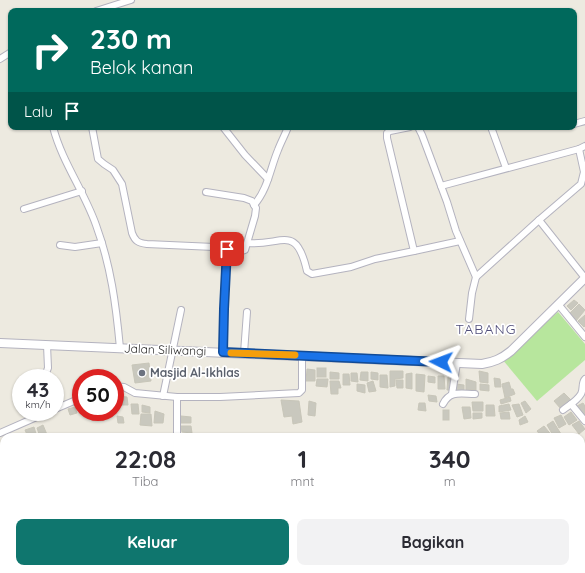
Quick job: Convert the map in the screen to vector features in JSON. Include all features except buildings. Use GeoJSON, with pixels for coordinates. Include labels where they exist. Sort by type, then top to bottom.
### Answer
{"type":"FeatureCollection","features":[{"type":"Feature","properties":{"kind":"main road","name":"Jalan Siliwangi"},"geometry":{"type":"LineString","coordinates":[[0,343],[482,364],[494,362],[511,351],[585,278]]}},
{"type":"Feature","properties":{"kind":"street"},"geometry":{"type":"LineString","coordinates":[[106,8],[131,0]]}},
{"type":"Feature","properties":{"kind":"street"},"geometry":{"type":"LineString","coordinates":[[54,130],[62,156],[82,191],[102,243],[112,278],[116,302],[120,348]]}},
{"type":"Feature","properties":{"kind":"street"},"geometry":{"type":"LineString","coordinates":[[93,130],[98,159],[113,170],[122,184],[132,233],[136,241],[141,244],[185,245],[242,251],[246,250],[256,208],[252,201],[244,198],[206,192]]}},
{"type":"Feature","properties":{"kind":"street"},"geometry":{"type":"LineString","coordinates":[[225,130],[245,155],[268,179]]}},
{"type":"Feature","properties":{"kind":"street"},"geometry":{"type":"LineString","coordinates":[[254,205],[265,190],[278,148],[287,130]]}},
{"type":"Feature","properties":{"kind":"street"},"geometry":{"type":"LineString","coordinates":[[395,130],[387,133],[387,138],[414,251]]}},
{"type":"Feature","properties":{"kind":"street"},"geometry":{"type":"LineString","coordinates":[[420,130],[460,241],[476,277]]}},
{"type":"Feature","properties":{"kind":"street"},"geometry":{"type":"LineString","coordinates":[[492,130],[506,168]]}},
{"type":"Feature","properties":{"kind":"street"},"geometry":{"type":"LineString","coordinates":[[441,186],[579,149],[585,146]]}},
{"type":"Feature","properties":{"kind":"street"},"geometry":{"type":"LineString","coordinates":[[469,319],[472,293],[476,277],[539,220],[582,184],[584,172],[579,149]]}},
{"type":"Feature","properties":{"kind":"street"},"geometry":{"type":"LineString","coordinates":[[24,209],[82,191]]}},
{"type":"Feature","properties":{"kind":"street"},"geometry":{"type":"LineString","coordinates":[[539,220],[585,278]]}},
{"type":"Feature","properties":{"kind":"street"},"geometry":{"type":"LineString","coordinates":[[248,243],[257,244],[281,239],[290,240],[298,246],[307,272],[312,274],[351,267],[375,259],[460,241]]}},
{"type":"Feature","properties":{"kind":"street"},"geometry":{"type":"LineString","coordinates":[[60,245],[75,247],[102,243]]}},
{"type":"Feature","properties":{"kind":"street"},"geometry":{"type":"LineString","coordinates":[[223,352],[227,249]]}},
{"type":"Feature","properties":{"kind":"street"},"geometry":{"type":"LineString","coordinates":[[558,304],[585,337]]}},
{"type":"Feature","properties":{"kind":"street"},"geometry":{"type":"LineString","coordinates":[[163,396],[181,310]]}},
{"type":"Feature","properties":{"kind":"street"},"geometry":{"type":"LineString","coordinates":[[244,353],[247,312]]}},
{"type":"Feature","properties":{"kind":"street"},"geometry":{"type":"LineString","coordinates":[[47,345],[49,358],[48,369]]}},
{"type":"Feature","properties":{"kind":"street"},"geometry":{"type":"LineString","coordinates":[[124,387],[135,393],[177,397],[220,397],[299,393],[302,390],[302,355]]}},
{"type":"Feature","properties":{"kind":"street"},"geometry":{"type":"LineString","coordinates":[[452,394],[457,363]]}},
{"type":"Feature","properties":{"kind":"street"},"geometry":{"type":"LineString","coordinates":[[563,410],[580,396],[582,392],[582,382],[585,379]]}},
{"type":"Feature","properties":{"kind":"street"},"geometry":{"type":"LineString","coordinates":[[443,404],[446,398],[452,394],[475,394]]}},
{"type":"Feature","properties":{"kind":"street"},"geometry":{"type":"LineString","coordinates":[[177,397],[177,433]]}},
{"type":"Feature","properties":{"kind":"street"},"geometry":{"type":"LineString","coordinates":[[571,404],[585,421]]}},
{"type":"Feature","properties":{"kind":"street"},"geometry":{"type":"LineString","coordinates":[[0,433],[27,421]]}},
{"type":"Feature","properties":{"kind":"green space"},"geometry":{"type":"Polygon","coordinates":[[[558,312],[585,344],[585,360],[537,401],[502,359],[558,312]]]}},
{"type":"Feature","properties":{"kind":"slow traffic"},"geometry":{"type":"LineString","coordinates":[[231,353],[295,355]]}},
{"type":"Feature","properties":{"kind":"place","name":"Masjid Al-Ikhlas"},"geometry":{"type":"Point","coordinates":[142,373]}},
{"type":"Feature","properties":{"kind":"district","name":"TABANG"},"geometry":{"type":"Point","coordinates":[486,329]}},
{"type":"Feature","properties":{"kind":"route"},"geometry":{"type":"LineString","coordinates":[[227,249],[223,352],[441,362]]}}]}
